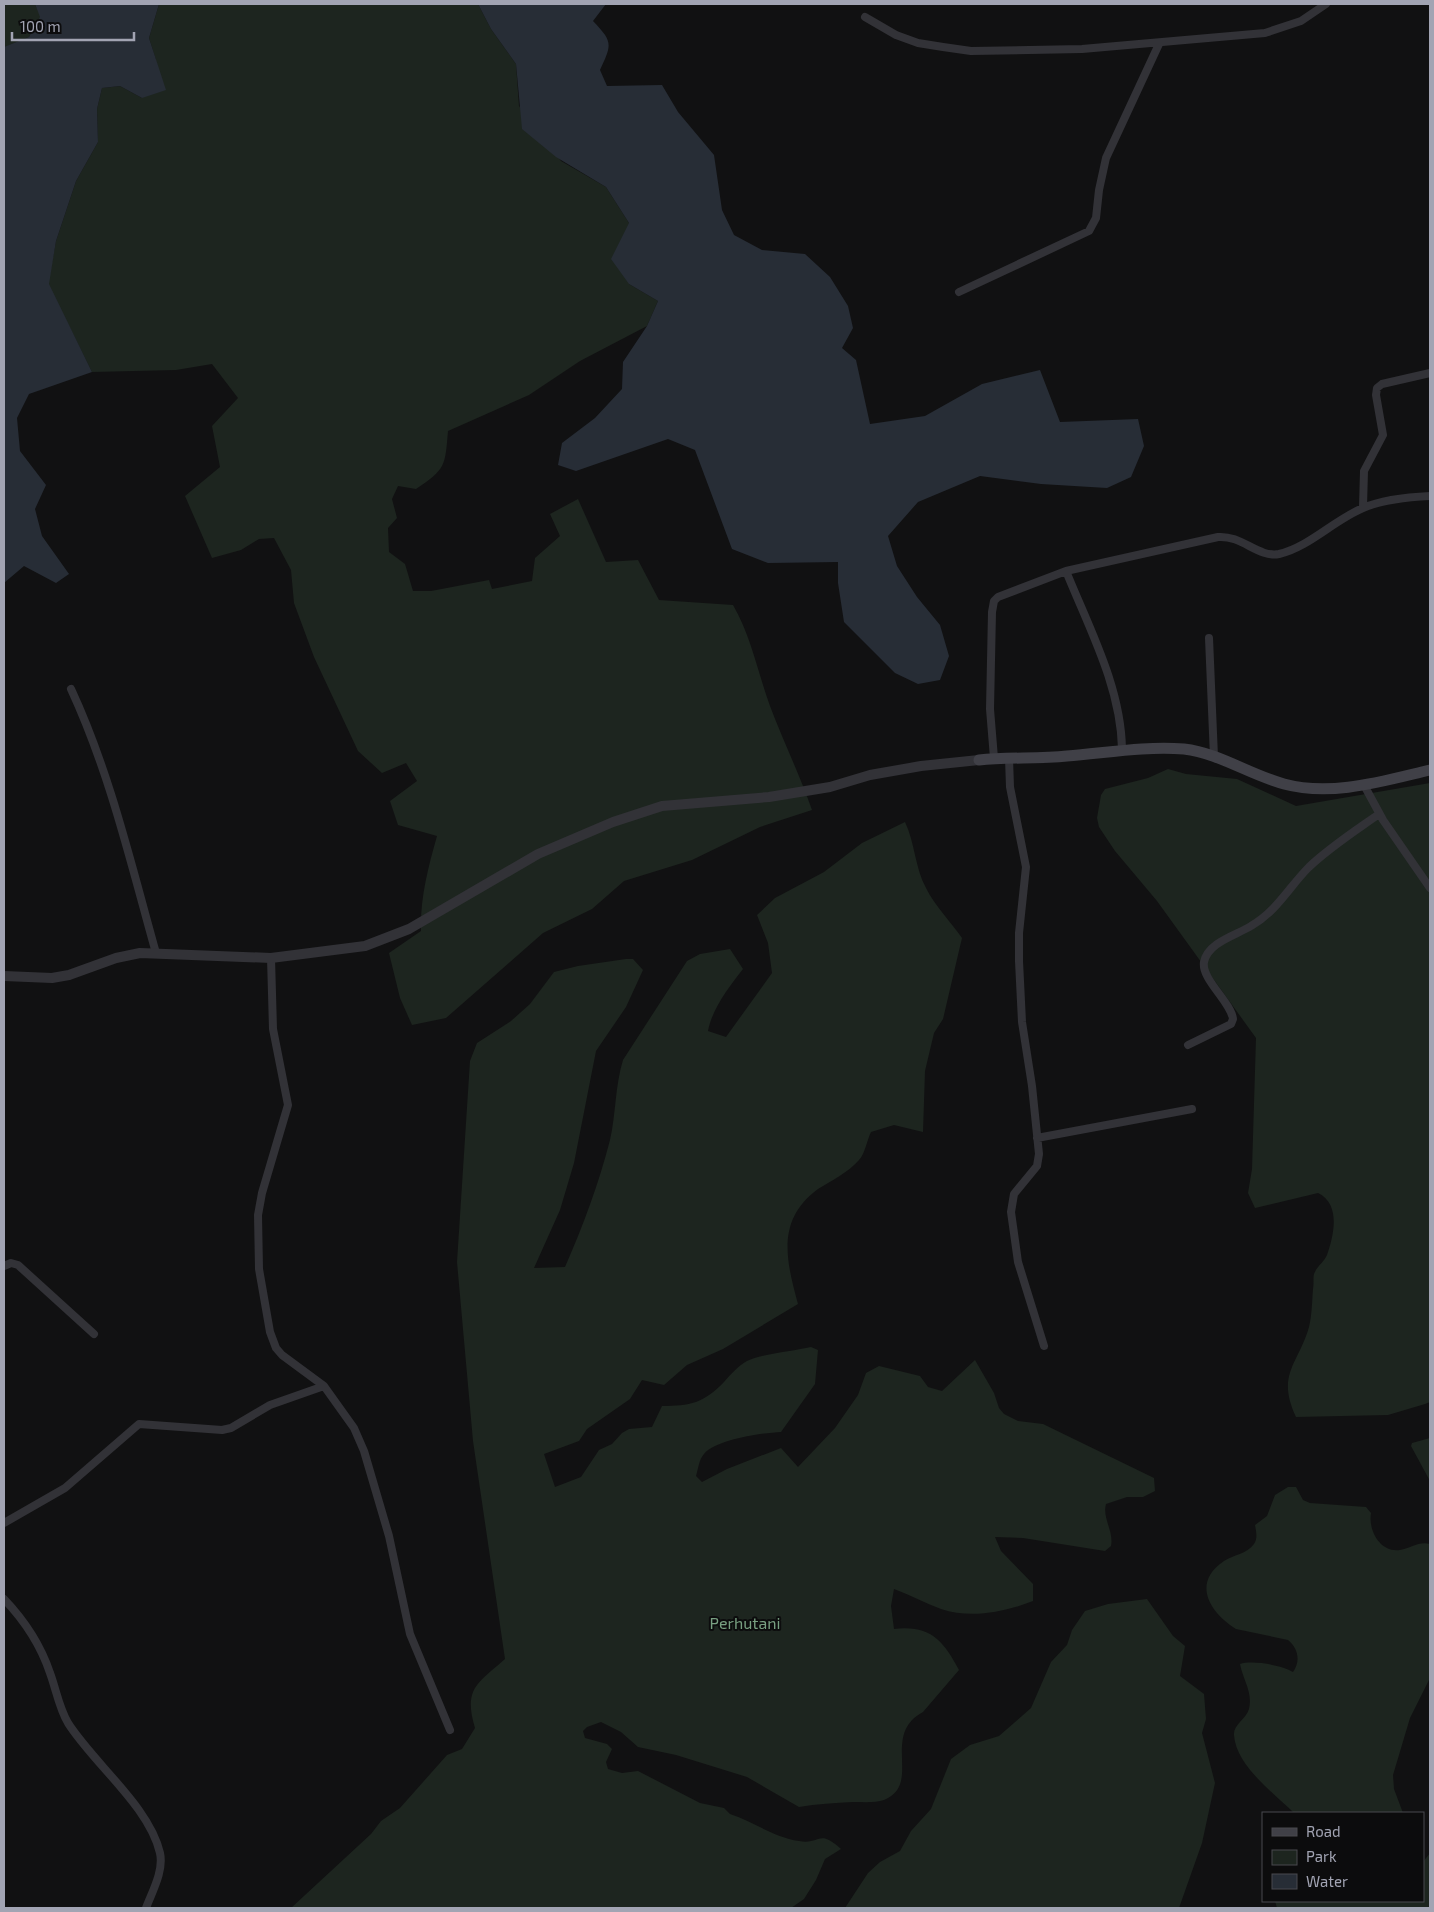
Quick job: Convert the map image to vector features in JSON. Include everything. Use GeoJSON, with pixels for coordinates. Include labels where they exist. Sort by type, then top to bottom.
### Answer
{"type":"FeatureCollection","features":[{"type":"Feature","properties":{"kind":"main road"},"geometry":{"type":"LineString","coordinates":[[979,760],[1063,757],[1122,749],[1184,750],[1214,756],[1283,784],[1305,788],[1364,785],[1430,770]]}},
{"type":"Feature","properties":{"kind":"street"},"geometry":{"type":"LineString","coordinates":[[865,17],[896,34],[918,43],[971,51],[1082,49],[1159,44],[1277,31],[1301,22],[1326,4]]}},
{"type":"Feature","properties":{"kind":"street"},"geometry":{"type":"LineString","coordinates":[[959,292],[1089,231],[1096,218],[1099,190],[1106,158],[1159,44]]}},
{"type":"Feature","properties":{"kind":"street"},"geometry":{"type":"LineString","coordinates":[[1363,507],[1364,471],[1383,435],[1376,395],[1377,388],[1382,384],[1430,372]]}},
{"type":"Feature","properties":{"kind":"street"},"geometry":{"type":"LineString","coordinates":[[994,758],[990,709],[992,612],[994,601],[1010,592],[1066,571],[1218,537],[1233,537],[1263,553],[1279,554],[1308,540],[1363,507],[1400,498],[1430,496]]}},
{"type":"Feature","properties":{"kind":"street"},"geometry":{"type":"LineString","coordinates":[[1066,571],[1106,669],[1118,716],[1122,749]]}},
{"type":"Feature","properties":{"kind":"street"},"geometry":{"type":"LineString","coordinates":[[1209,638],[1214,756]]}},
{"type":"Feature","properties":{"kind":"street"},"geometry":{"type":"LineString","coordinates":[[71,689],[92,734],[128,851],[156,953]]}},
{"type":"Feature","properties":{"kind":"street"},"geometry":{"type":"LineString","coordinates":[[1009,758],[1010,787],[1026,867],[1019,933],[1019,961],[1022,1022],[1032,1086],[1039,1154],[1037,1166],[1014,1194],[1011,1212],[1018,1262],[1044,1346]]}},
{"type":"Feature","properties":{"kind":"street"},"geometry":{"type":"LineString","coordinates":[[4,976],[52,978],[69,975],[127,955],[156,953],[271,958],[365,946],[409,929],[538,854],[613,822],[662,806],[769,797],[830,787],[870,775],[920,766],[979,760]]}},
{"type":"Feature","properties":{"kind":"street"},"geometry":{"type":"LineString","coordinates":[[1364,785],[1379,814],[1430,888]]}},
{"type":"Feature","properties":{"kind":"street"},"geometry":{"type":"LineString","coordinates":[[1188,1045],[1231,1024],[1233,1019],[1206,973],[1204,964],[1207,956],[1224,941],[1264,919],[1286,897],[1296,880],[1310,866],[1379,814]]}},
{"type":"Feature","properties":{"kind":"street"},"geometry":{"type":"LineString","coordinates":[[271,958],[273,1029],[288,1104],[262,1193],[258,1215],[259,1269],[270,1332],[276,1348],[282,1355],[324,1386],[354,1428],[364,1451],[389,1536],[410,1634],[450,1730]]}},
{"type":"Feature","properties":{"kind":"street"},"geometry":{"type":"LineString","coordinates":[[1037,1138],[1192,1109]]}},
{"type":"Feature","properties":{"kind":"street"},"geometry":{"type":"LineString","coordinates":[[4,1266],[11,1263],[18,1265],[94,1334]]}},
{"type":"Feature","properties":{"kind":"street"},"geometry":{"type":"LineString","coordinates":[[4,1523],[65,1488],[139,1424],[222,1430],[231,1428],[270,1405],[324,1386]]}},
{"type":"Feature","properties":{"kind":"street"},"geometry":{"type":"LineString","coordinates":[[4,1599],[39,1646],[67,1722],[133,1802],[153,1838],[160,1854],[160,1867],[146,1908]]}},
{"type":"Feature","properties":{"kind":"green space"},"geometry":{"type":"Polygon","coordinates":[[[4,4],[35,4],[41,17],[29,37],[5,47],[4,4]]]}},
{"type":"Feature","properties":{"kind":"green space"},"geometry":{"type":"Polygon","coordinates":[[[159,4],[478,4],[491,29],[516,64],[519,106],[561,161],[606,187],[629,223],[629,284],[658,301],[647,326],[580,361],[529,395],[448,431],[446,452],[439,471],[416,489],[398,486],[392,499],[397,518],[388,528],[389,552],[405,564],[413,591],[431,591],[489,580],[492,589],[532,581],[535,558],[560,536],[550,514],[578,499],[606,562],[638,560],[659,600],[733,605],[745,629],[770,706],[812,810],[760,827],[692,860],[624,881],[592,909],[543,933],[446,1018],[412,1025],[400,998],[389,953],[421,931],[423,895],[437,836],[398,825],[390,801],[417,781],[406,763],[382,773],[358,751],[314,657],[294,603],[291,570],[274,538],[259,539],[241,550],[212,558],[185,496],[220,467],[212,426],[238,398],[212,364],[176,370],[92,372],[48,284],[56,241],[76,181],[98,142],[97,109],[102,88],[120,86],[142,98],[156,60],[149,38],[159,4]]]}},
{"type":"Feature","properties":{"kind":"green space"},"geometry":{"type":"Polygon","coordinates":[[[1168,769],[1186,774],[1237,779],[1296,806],[1430,783],[1430,1402],[1388,1415],[1296,1417],[1290,1402],[1288,1380],[1309,1327],[1314,1274],[1326,1257],[1330,1247],[1334,1221],[1333,1212],[1325,1198],[1318,1193],[1255,1208],[1248,1193],[1252,1169],[1256,1038],[1157,901],[1115,851],[1099,827],[1097,818],[1101,795],[1105,789],[1148,778],[1168,769]]]}},
{"type":"Feature","properties":{"kind":"green space","name":"Perhutani"},"geometry":{"type":"Polygon","coordinates":[[[905,822],[922,880],[938,908],[962,938],[943,1019],[934,1033],[925,1071],[923,1132],[894,1125],[871,1132],[863,1154],[855,1164],[840,1176],[818,1189],[795,1214],[790,1227],[788,1256],[798,1304],[723,1349],[687,1365],[664,1385],[642,1380],[630,1399],[587,1429],[579,1441],[544,1454],[555,1487],[581,1477],[599,1450],[612,1444],[622,1433],[629,1429],[652,1427],[662,1406],[689,1404],[703,1399],[717,1389],[735,1370],[747,1361],[811,1347],[818,1350],[815,1384],[781,1432],[740,1438],[719,1444],[710,1449],[701,1459],[696,1476],[702,1482],[727,1469],[781,1448],[798,1467],[835,1428],[858,1395],[866,1373],[879,1366],[920,1376],[928,1387],[942,1391],[975,1360],[994,1393],[999,1408],[1004,1414],[1018,1421],[1043,1424],[1154,1478],[1155,1491],[1143,1497],[1127,1497],[1106,1504],[1105,1509],[1111,1535],[1111,1546],[1105,1551],[1023,1538],[995,1537],[1001,1551],[1033,1584],[1033,1601],[999,1611],[964,1614],[941,1609],[894,1589],[891,1606],[894,1629],[906,1628],[917,1630],[926,1632],[934,1637],[947,1650],[959,1670],[923,1712],[911,1722],[904,1733],[900,1783],[895,1793],[884,1800],[799,1807],[747,1777],[676,1755],[638,1747],[621,1732],[601,1722],[587,1727],[583,1731],[585,1738],[607,1744],[612,1749],[606,1762],[608,1769],[622,1773],[638,1771],[700,1803],[724,1808],[730,1814],[772,1833],[806,1842],[823,1838],[828,1839],[841,1849],[825,1859],[816,1880],[804,1899],[791,1908],[291,1908],[371,1834],[381,1821],[400,1808],[447,1755],[462,1749],[475,1728],[471,1704],[475,1688],[487,1674],[505,1659],[473,1441],[457,1262],[470,1061],[477,1043],[511,1021],[530,1004],[554,972],[578,966],[626,959],[633,959],[643,970],[626,1007],[596,1051],[574,1163],[560,1210],[534,1268],[565,1267],[590,1204],[606,1156],[623,1060],[687,961],[700,954],[730,949],[743,969],[717,1006],[708,1031],[726,1037],[772,973],[768,943],[757,915],[775,898],[824,872],[862,843],[905,822]]]}},
{"type":"Feature","properties":{"kind":"green space"},"geometry":{"type":"Polygon","coordinates":[[[1430,1438],[1430,1481],[1411,1446],[1412,1443],[1430,1438]]]}},
{"type":"Feature","properties":{"kind":"green space"},"geometry":{"type":"Polygon","coordinates":[[[1288,1487],[1296,1487],[1303,1500],[1310,1503],[1366,1507],[1371,1513],[1371,1526],[1377,1539],[1381,1544],[1393,1550],[1400,1550],[1419,1544],[1430,1544],[1430,1678],[1410,1718],[1393,1775],[1394,1789],[1403,1812],[1293,1812],[1257,1778],[1241,1757],[1236,1746],[1234,1731],[1247,1713],[1250,1703],[1249,1692],[1240,1664],[1267,1664],[1282,1667],[1293,1672],[1298,1659],[1294,1647],[1288,1640],[1236,1629],[1219,1615],[1212,1606],[1206,1588],[1208,1579],[1214,1570],[1224,1561],[1248,1550],[1254,1544],[1256,1537],[1255,1525],[1267,1516],[1275,1495],[1288,1487]]]}},
{"type":"Feature","properties":{"kind":"green space"},"geometry":{"type":"Polygon","coordinates":[[[1147,1599],[1173,1636],[1185,1646],[1180,1676],[1204,1694],[1206,1719],[1202,1733],[1215,1783],[1202,1843],[1179,1908],[845,1908],[868,1873],[880,1862],[900,1851],[911,1831],[931,1809],[951,1759],[970,1745],[999,1736],[1031,1708],[1051,1662],[1067,1645],[1072,1630],[1085,1611],[1108,1604],[1147,1599]]]}},
{"type":"Feature","properties":{"kind":"green space"},"geometry":{"type":"Polygon","coordinates":[[[1430,1853],[1430,1908],[1277,1908],[1275,1902],[1424,1902],[1424,1861],[1430,1853]]]}},
{"type":"Feature","properties":{"kind":"water"},"geometry":{"type":"Polygon","coordinates":[[[35,4],[159,4],[149,38],[166,90],[142,98],[120,86],[102,88],[97,109],[98,142],[76,181],[56,241],[49,284],[92,372],[29,394],[17,418],[20,451],[46,485],[35,509],[42,536],[69,574],[56,583],[24,566],[4,583],[4,47],[29,37],[40,17],[35,4]]]}},
{"type":"Feature","properties":{"kind":"water"},"geometry":{"type":"Polygon","coordinates":[[[478,4],[606,4],[593,21],[607,39],[607,54],[600,70],[607,86],[662,85],[678,112],[714,155],[722,210],[734,235],[762,250],[805,254],[830,277],[848,306],[853,328],[842,348],[856,360],[870,424],[925,416],[982,384],[1040,370],[1060,422],[1138,419],[1144,446],[1131,477],[1107,488],[1041,484],[980,476],[918,502],[888,536],[897,566],[917,597],[940,625],[949,656],[940,680],[918,684],[895,673],[844,622],[838,583],[838,562],[768,563],[732,549],[695,450],[668,439],[576,471],[558,465],[562,443],[595,418],[622,389],[623,362],[647,326],[658,301],[629,284],[611,259],[629,223],[606,187],[556,157],[522,129],[516,64],[491,29],[478,4]]]}}]}
